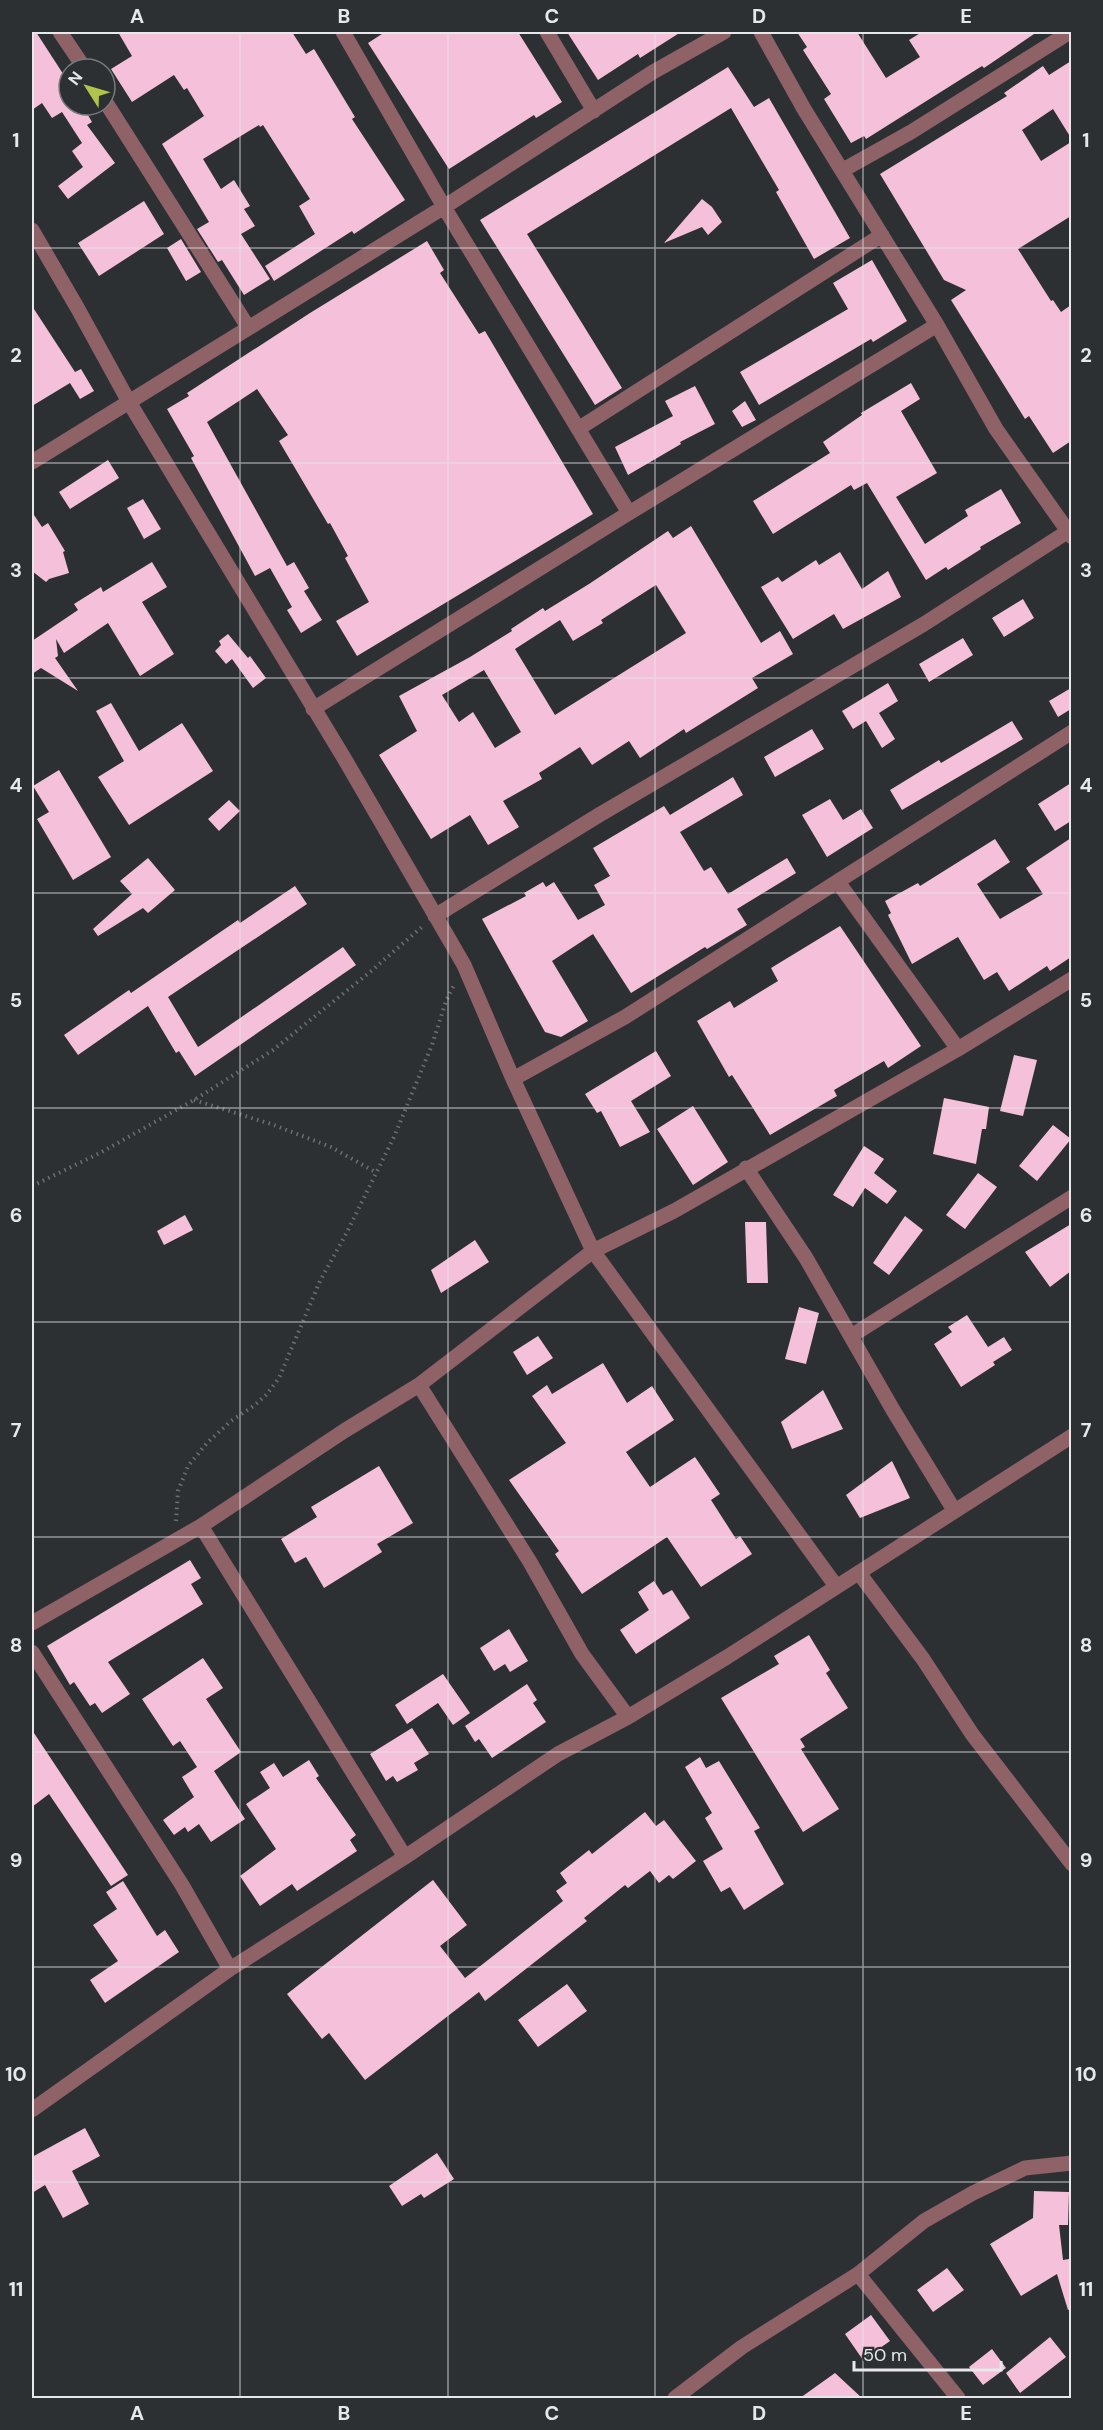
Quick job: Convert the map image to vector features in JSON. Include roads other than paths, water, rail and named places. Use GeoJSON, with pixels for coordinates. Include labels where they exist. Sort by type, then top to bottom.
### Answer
{"type":"FeatureCollection","features":[{"type":"Feature","properties":{"kind":"street"},"geometry":{"type":"LineString","coordinates":[[60,32],[77,57]]}},
{"type":"Feature","properties":{"kind":"street"},"geometry":{"type":"LineString","coordinates":[[343,32],[444,207],[628,513]]}},
{"type":"Feature","properties":{"kind":"street"},"geometry":{"type":"LineString","coordinates":[[547,32],[594,111]]}},
{"type":"Feature","properties":{"kind":"street"},"geometry":{"type":"LineString","coordinates":[[32,462],[444,207],[653,72],[724,32]]}},
{"type":"Feature","properties":{"kind":"street"},"geometry":{"type":"LineString","coordinates":[[435,916],[599,815],[924,624],[1069,535],[996,429],[937,325],[804,109],[761,32]]}},
{"type":"Feature","properties":{"kind":"street"},"geometry":{"type":"LineString","coordinates":[[843,170],[910,132],[1070,32]]}},
{"type":"Feature","properties":{"kind":"street"},"geometry":{"type":"LineString","coordinates":[[115,117],[248,327]]}},
{"type":"Feature","properties":{"kind":"street"},"geometry":{"type":"LineString","coordinates":[[32,230],[129,402],[347,763],[465,965],[513,1079],[593,1251],[836,1586]]}},
{"type":"Feature","properties":{"kind":"street"},"geometry":{"type":"LineString","coordinates":[[578,429],[882,235]]}},
{"type":"Feature","properties":{"kind":"street"},"geometry":{"type":"LineString","coordinates":[[313,709],[628,513],[937,325]]}},
{"type":"Feature","properties":{"kind":"street"},"geometry":{"type":"LineString","coordinates":[[513,1079],[625,1017],[1071,732]]}},
{"type":"Feature","properties":{"kind":"street"},"geometry":{"type":"LineString","coordinates":[[838,882],[958,1049]]}},
{"type":"Feature","properties":{"kind":"street"},"geometry":{"type":"LineString","coordinates":[[32,1623],[201,1526],[344,1431],[419,1385],[593,1251],[675,1211],[746,1168],[958,1049],[1071,980]]}},
{"type":"Feature","properties":{"kind":"street"},"geometry":{"type":"LineString","coordinates":[[746,1168],[806,1258],[954,1510]]}},
{"type":"Feature","properties":{"kind":"street"},"geometry":{"type":"LineString","coordinates":[[851,1335],[1071,1197]]}},
{"type":"Feature","properties":{"kind":"street"},"geometry":{"type":"LineString","coordinates":[[419,1385],[530,1562],[582,1654],[628,1717]]}},
{"type":"Feature","properties":{"kind":"street"},"geometry":{"type":"LineString","coordinates":[[32,2110],[230,1969],[405,1857],[558,1754],[628,1717],[727,1657],[1071,1436]]}},
{"type":"Feature","properties":{"kind":"street"},"geometry":{"type":"LineString","coordinates":[[201,1526],[405,1857]]}},
{"type":"Feature","properties":{"kind":"street"},"geometry":{"type":"LineString","coordinates":[[859,1573],[923,1659],[984,1751],[1071,1864]]}},
{"type":"Feature","properties":{"kind":"street"},"geometry":{"type":"LineString","coordinates":[[32,1652],[182,1885],[230,1969]]}},
{"type":"Feature","properties":{"kind":"street"},"geometry":{"type":"LineString","coordinates":[[675,2398],[742,2347],[858,2274],[924,2222],[973,2193],[1024,2168],[1071,2163]]}},
{"type":"Feature","properties":{"kind":"street"},"geometry":{"type":"LineString","coordinates":[[858,2274],[958,2398]]}}]}
